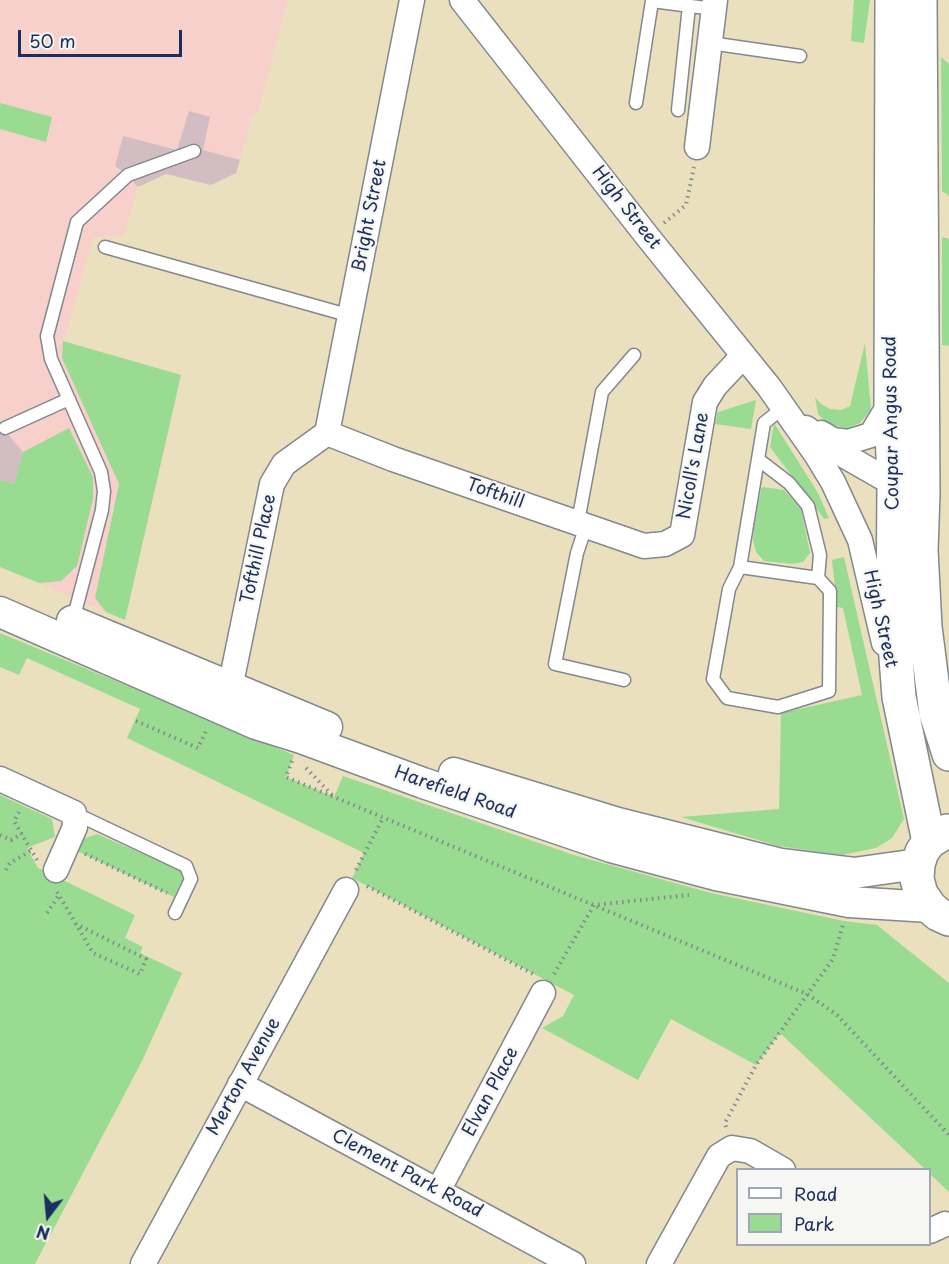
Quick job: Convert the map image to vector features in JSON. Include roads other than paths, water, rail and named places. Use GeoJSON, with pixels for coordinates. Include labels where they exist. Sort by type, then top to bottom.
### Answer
{"type":"FeatureCollection","features":[{"type":"Feature","properties":{"kind":"main road","name":"Coupar Angus Road"},"geometry":{"type":"LineString","coordinates":[[892,0],[891,402],[921,550],[925,627],[936,713],[949,754]]}},
{"type":"Feature","properties":{"kind":"main road","name":"Coupar Angus Road"},"geometry":{"type":"LineString","coordinates":[[920,0],[908,489],[893,618],[899,698],[932,845],[917,879],[921,894],[944,917]]}},
{"type":"Feature","properties":{"kind":"street","name":"Bright Street"},"geometry":{"type":"LineString","coordinates":[[327,433],[412,0]]}},
{"type":"Feature","properties":{"kind":"street","name":"High Street"},"geometry":{"type":"LineString","coordinates":[[462,0],[787,412],[833,482],[860,540],[879,625],[899,698]]}},
{"type":"Feature","properties":{"kind":"street"},"geometry":{"type":"LineString","coordinates":[[697,147],[715,5]]}},
{"type":"Feature","properties":{"kind":"street","name":"Nicoll's Lane"},"geometry":{"type":"LineString","coordinates":[[666,544],[682,535],[705,402],[715,386],[743,356]]}},
{"type":"Feature","properties":{"kind":"street","name":"High Street"},"geometry":{"type":"LineString","coordinates":[[787,412],[833,440],[848,442],[871,435],[891,402]]}},
{"type":"Feature","properties":{"kind":"street","name":"High Street"},"geometry":{"type":"LineString","coordinates":[[787,412],[833,449],[908,489]]}},
{"type":"Feature","properties":{"kind":"street","name":"Tofthill"},"geometry":{"type":"LineString","coordinates":[[327,433],[393,459],[644,546],[666,544]]}},
{"type":"Feature","properties":{"kind":"street","name":"Tofthill Place"},"geometry":{"type":"LineString","coordinates":[[223,698],[273,484],[284,464],[327,433]]}},
{"type":"Feature","properties":{"kind":"street","name":"Harefield Road"},"geometry":{"type":"LineString","coordinates":[[0,591],[73,622],[223,698],[256,724],[423,783],[578,836],[716,875],[849,902],[944,917]]}},
{"type":"Feature","properties":{"kind":"street","name":"Harefield Road"},"geometry":{"type":"LineString","coordinates":[[0,612],[223,698],[428,765],[618,823],[781,864],[854,873],[932,845]]}},
{"type":"Feature","properties":{"kind":"street"},"geometry":{"type":"LineString","coordinates":[[0,779],[74,813],[75,827],[56,870]]}},
{"type":"Feature","properties":{"kind":"street","name":"Merton Avenue"},"geometry":{"type":"LineString","coordinates":[[143,1264],[349,884]]}},
{"type":"Feature","properties":{"kind":"street","name":"Elvan Place"},"geometry":{"type":"LineString","coordinates":[[438,1191],[546,988]]}},
{"type":"Feature","properties":{"kind":"street","name":"Clement Park Road"},"geometry":{"type":"LineString","coordinates":[[240,1084],[573,1264]]}},
{"type":"Feature","properties":{"kind":"street"},"geometry":{"type":"LineString","coordinates":[[659,1264],[719,1156],[732,1148],[750,1151],[780,1168]]}},
{"type":"Feature","properties":{"kind":"lane"},"geometry":{"type":"LineString","coordinates":[[636,103],[652,1],[689,6],[715,5]]}},
{"type":"Feature","properties":{"kind":"lane"},"geometry":{"type":"LineString","coordinates":[[678,110],[689,6]]}},
{"type":"Feature","properties":{"kind":"lane"},"geometry":{"type":"LineString","coordinates":[[710,43],[800,56]]}},
{"type":"Feature","properties":{"kind":"lane"},"geometry":{"type":"LineString","coordinates":[[73,622],[102,510],[104,491],[101,472],[51,359],[47,336],[77,222],[128,175],[194,151]]}},
{"type":"Feature","properties":{"kind":"lane"},"geometry":{"type":"LineString","coordinates":[[105,247],[351,316]]}},
{"type":"Feature","properties":{"kind":"lane"},"geometry":{"type":"LineString","coordinates":[[624,680],[555,664],[577,553],[602,392],[634,355]]}},
{"type":"Feature","properties":{"kind":"lane"},"geometry":{"type":"LineString","coordinates":[[5,428],[69,399]]}},
{"type":"Feature","properties":{"kind":"lane"},"geometry":{"type":"LineString","coordinates":[[740,567],[818,578],[830,591],[829,692],[778,707],[727,698],[713,679],[729,589],[740,567],[764,423],[787,412]]}},
{"type":"Feature","properties":{"kind":"lane"},"geometry":{"type":"LineString","coordinates":[[759,460],[789,483],[808,506],[820,555],[818,578]]}},
{"type":"Feature","properties":{"kind":"lane"},"geometry":{"type":"LineString","coordinates":[[74,813],[186,866],[191,879],[175,913]]}}]}
